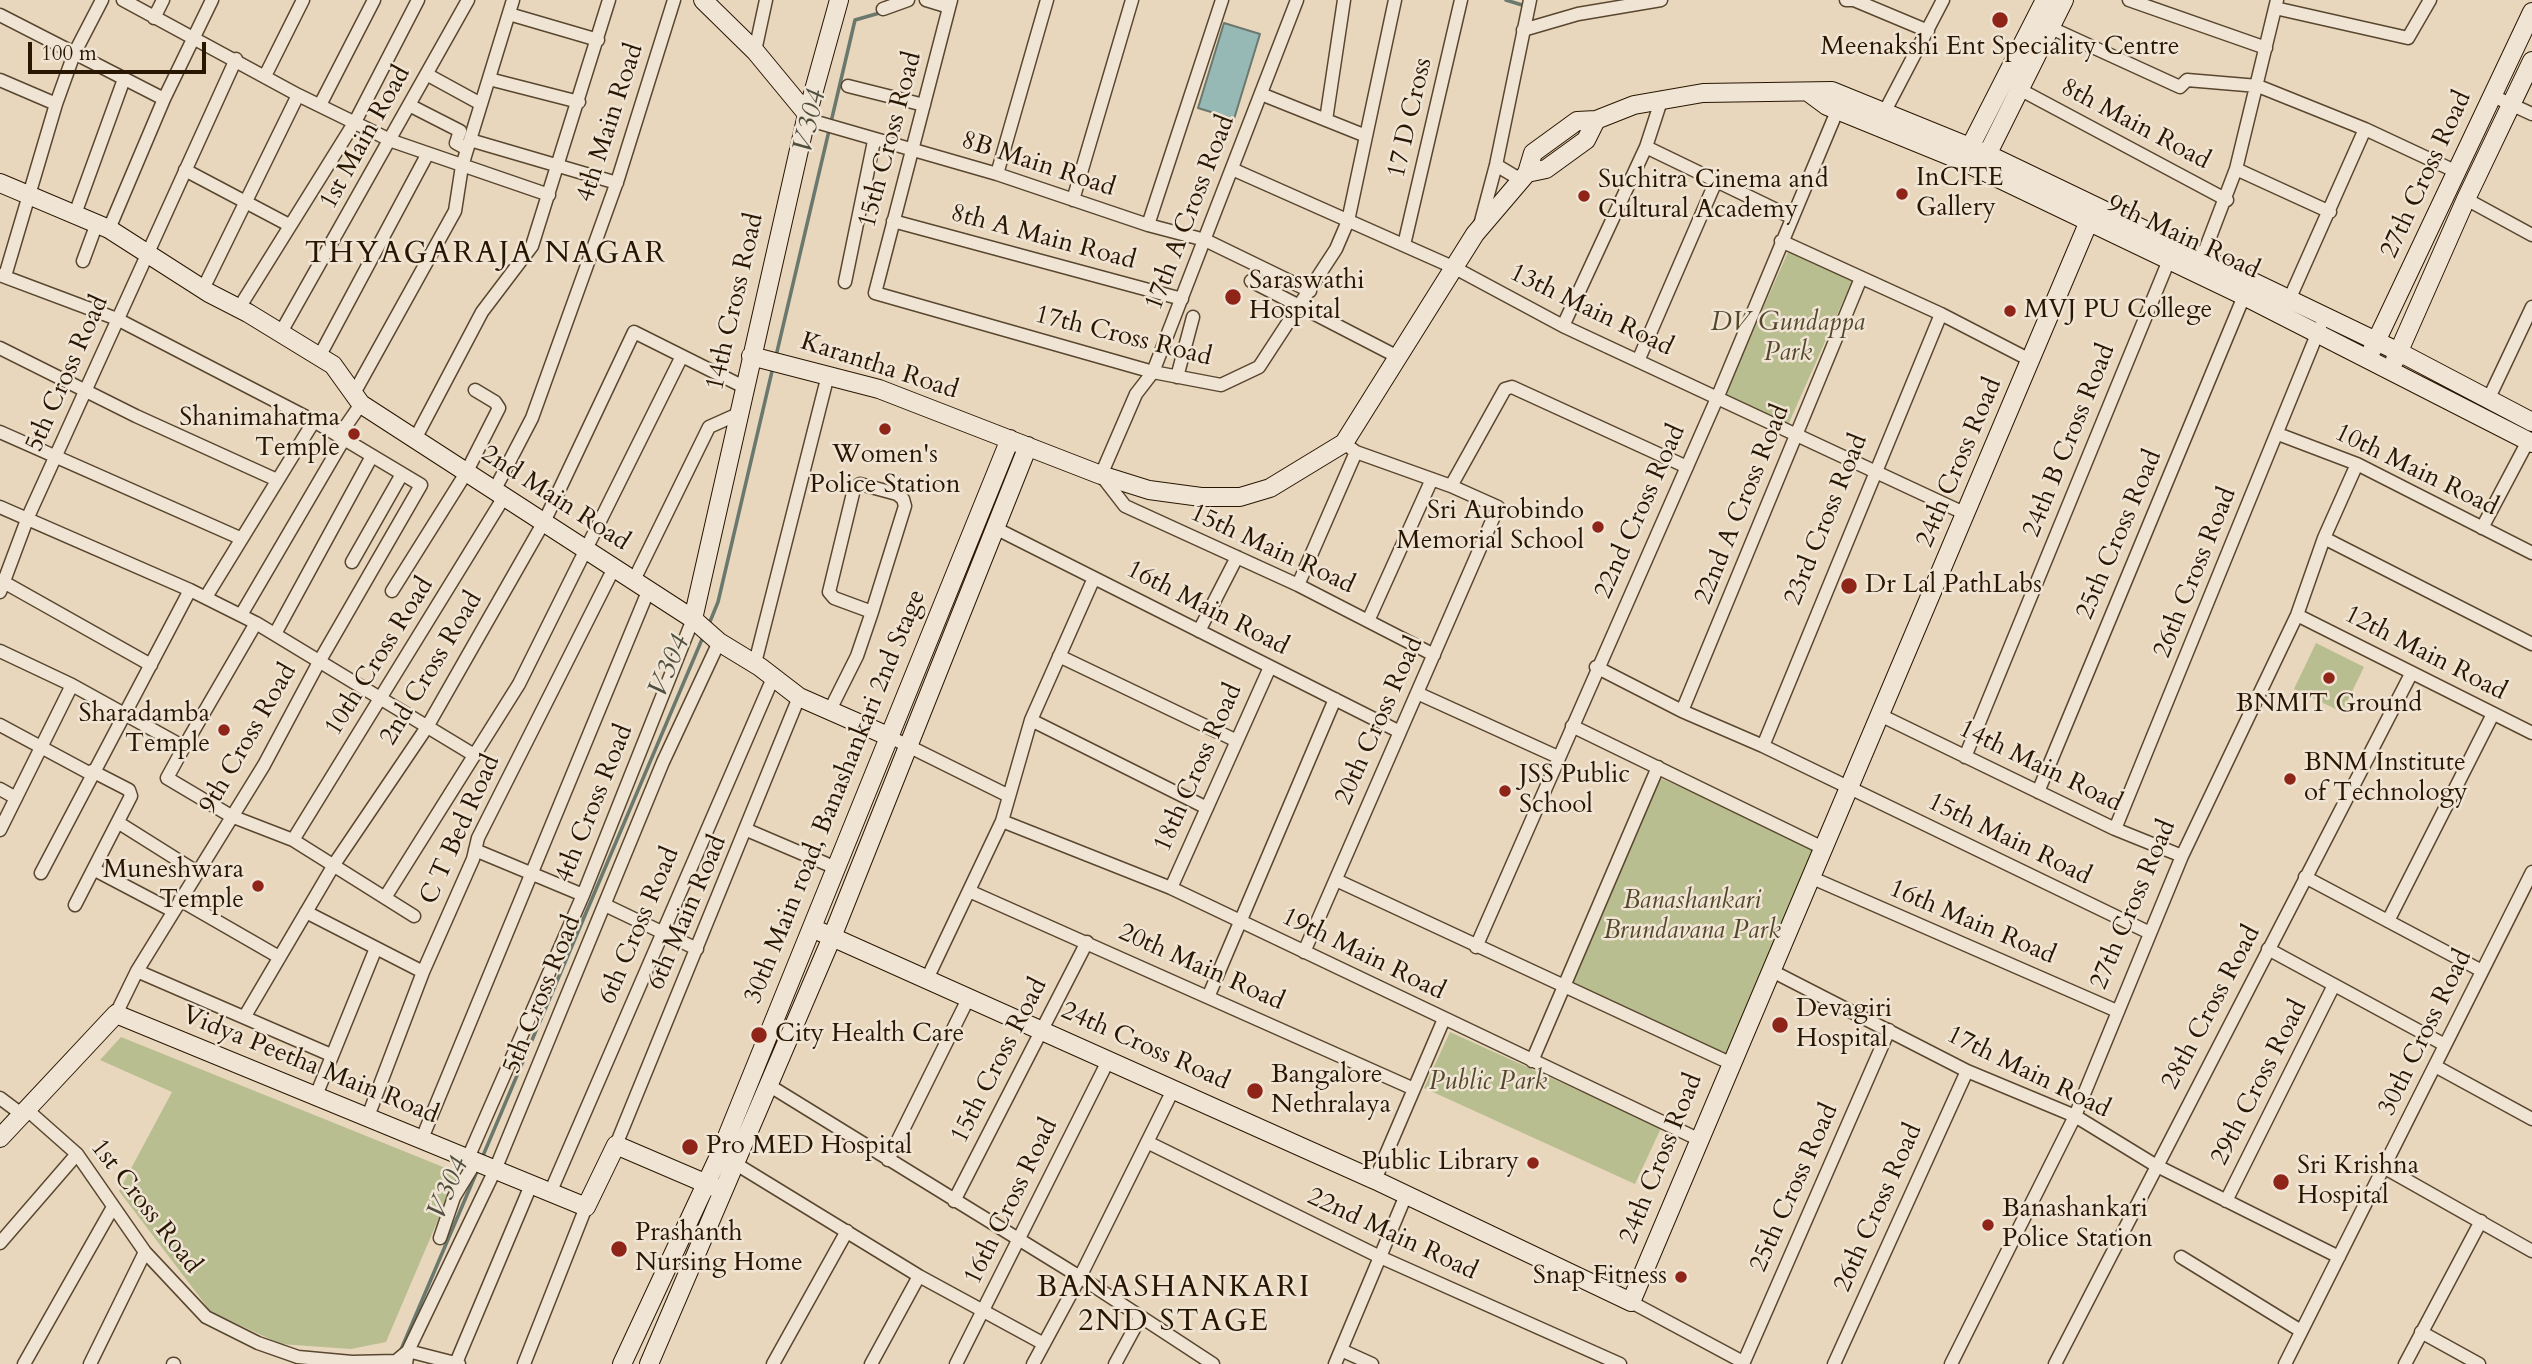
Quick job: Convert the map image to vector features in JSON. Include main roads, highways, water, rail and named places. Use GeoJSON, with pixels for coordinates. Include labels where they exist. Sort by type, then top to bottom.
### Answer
{"type":"FeatureCollection","features":[{"type":"Feature","properties":{"kind":"main road"},"geometry":{"type":"LineString","coordinates":[[702,0],[755,51],[806,116]]}},
{"type":"Feature","properties":{"kind":"main road","name":"14th Cross Road"},"geometry":{"type":"LineString","coordinates":[[706,630],[737,414],[744,387],[767,360],[806,116],[839,0]]}},
{"type":"Feature","properties":{"kind":"main road"},"geometry":{"type":"LineString","coordinates":[[1975,158],[2045,0]]}},
{"type":"Feature","properties":{"kind":"main road"},"geometry":{"type":"LineString","coordinates":[[1975,158],[2021,90],[2064,0]]}},
{"type":"Feature","properties":{"kind":"main road","name":"27th Cross Road"},"geometry":{"type":"LineString","coordinates":[[2367,359],[2532,12]]}},
{"type":"Feature","properties":{"kind":"main road","name":"27th Cross Road"},"geometry":{"type":"LineString","coordinates":[[2391,371],[2466,199],[2532,61]]}},
{"type":"Feature","properties":{"kind":"main road","name":"9th Main Road"},"geometry":{"type":"LineString","coordinates":[[990,431],[1101,475],[1149,490],[1200,497],[1240,496],[1270,488],[1350,448],[1398,358],[1479,230],[1524,176],[1532,153],[1577,121],[1596,120],[1662,98],[1738,90],[1808,92],[1840,102],[1975,158]]}},
{"type":"Feature","properties":{"kind":"main road","name":"9th Main Road"},"geometry":{"type":"LineString","coordinates":[[1840,102],[1885,111],[2092,215],[2169,260],[2244,296],[2321,325],[2377,342],[2532,422]]}},
{"type":"Feature","properties":{"kind":"main road","name":"2nd Main Road"},"geometry":{"type":"LineString","coordinates":[[0,183],[103,226],[203,289],[333,365],[357,400],[414,441],[545,520],[614,569],[641,584],[799,697],[890,737]]}},
{"type":"Feature","properties":{"kind":"main road","name":"9th Main Road"},"geometry":{"type":"LineString","coordinates":[[2092,215],[2202,258],[2289,300],[2367,359],[2530,442]]}},
{"type":"Feature","properties":{"kind":"main road","name":"24th Cross Road"},"geometry":{"type":"LineString","coordinates":[[812,928],[1174,1088],[1631,1302],[1730,1063],[1772,971],[2092,215]]}},
{"type":"Feature","properties":{"kind":"main road","name":"Karantha Road"},"geometry":{"type":"LineString","coordinates":[[767,360],[879,389],[990,431]]}},
{"type":"Feature","properties":{"kind":"main road","name":"30th Main road, Banashankari 2nd Stage"},"geometry":{"type":"LineString","coordinates":[[622,1364],[706,1184],[1010,439]]}},
{"type":"Feature","properties":{"kind":"main road","name":"30th Main road, Banashankari 2nd Stage"},"geometry":{"type":"LineString","coordinates":[[649,1364],[832,937],[993,527],[1028,446]]}},
{"type":"Feature","properties":{"kind":"main road","name":"Vidya Peetha Main Road"},"geometry":{"type":"LineString","coordinates":[[0,1138],[22,1111],[116,1014],[315,1098],[586,1207],[616,1145],[706,1184]]}},
{"type":"Feature","properties":{"kind":"main road"},"geometry":{"type":"LineString","coordinates":[[706,1184],[724,1191]]}},
{"type":"Feature","properties":{"kind":"water"},"geometry":{"type":"Polygon","coordinates":[[[1224,23],[1260,34],[1234,119],[1198,108],[1224,23]]]}},
{"type":"Feature","properties":{"kind":"waterway","name":"V304"},"geometry":{"type":"LineString","coordinates":[[1506,0],[1522,5]]}},
{"type":"Feature","properties":{"kind":"waterway","name":"V304"},"geometry":{"type":"LineString","coordinates":[[776,356],[855,20],[883,12]]}},
{"type":"Feature","properties":{"kind":"waterway","name":"V304"},"geometry":{"type":"LineString","coordinates":[[709,624],[718,602],[773,367]]}},
{"type":"Feature","properties":{"kind":"waterway","name":"V304"},"geometry":{"type":"LineString","coordinates":[[482,1158],[703,637]]}},
{"type":"Feature","properties":{"kind":"waterway","name":"V304"},"geometry":{"type":"LineString","coordinates":[[400,1352],[478,1169]]}},
{"type":"Feature","properties":{"kind":"place","name":"Meenakshi Ent Speciality Centre"},"geometry":{"type":"Point","coordinates":[2000,20]}},
{"type":"Feature","properties":{"kind":"place","name":"InCITE Gallery"},"geometry":{"type":"Point","coordinates":[1902,194]}},
{"type":"Feature","properties":{"kind":"place","name":"Suchitra Cinema and Cultural Academy"},"geometry":{"type":"Point","coordinates":[1584,196]}},
{"type":"Feature","properties":{"kind":"place","name":"Saraswathi Hospital"},"geometry":{"type":"Point","coordinates":[1233,297]}},
{"type":"Feature","properties":{"kind":"place","name":"MVJ PU College"},"geometry":{"type":"Point","coordinates":[2010,311]}},
{"type":"Feature","properties":{"kind":"place","name":"Women's Police Station"},"geometry":{"type":"Point","coordinates":[885,429]}},
{"type":"Feature","properties":{"kind":"place","name":"Shanimahatma Temple"},"geometry":{"type":"Point","coordinates":[354,434]}},
{"type":"Feature","properties":{"kind":"place","name":"Sri Aurobindo Memorial School"},"geometry":{"type":"Point","coordinates":[1598,527]}},
{"type":"Feature","properties":{"kind":"place","name":"Dr Lal PathLabs"},"geometry":{"type":"Point","coordinates":[1849,586]}},
{"type":"Feature","properties":{"kind":"place","name":"BNMIT Ground"},"geometry":{"type":"Point","coordinates":[2329,678]}},
{"type":"Feature","properties":{"kind":"place","name":"Sharadamba Temple"},"geometry":{"type":"Point","coordinates":[224,730]}},
{"type":"Feature","properties":{"kind":"place","name":"BNM Institute of Technology"},"geometry":{"type":"Point","coordinates":[2290,779]}},
{"type":"Feature","properties":{"kind":"place","name":"JSS Public School"},"geometry":{"type":"Point","coordinates":[1505,791]}},
{"type":"Feature","properties":{"kind":"place","name":"Muneshwara Temple"},"geometry":{"type":"Point","coordinates":[258,886]}},
{"type":"Feature","properties":{"kind":"place","name":"Devagiri Hospital"},"geometry":{"type":"Point","coordinates":[1780,1025]}},
{"type":"Feature","properties":{"kind":"place","name":"City Health Care"},"geometry":{"type":"Point","coordinates":[759,1035]}},
{"type":"Feature","properties":{"kind":"place","name":"Bangalore Nethralaya"},"geometry":{"type":"Point","coordinates":[1255,1091]}},
{"type":"Feature","properties":{"kind":"place","name":"Pro MED Hospital"},"geometry":{"type":"Point","coordinates":[690,1147]}},
{"type":"Feature","properties":{"kind":"place","name":"Public Library"},"geometry":{"type":"Point","coordinates":[1533,1163]}},
{"type":"Feature","properties":{"kind":"place","name":"Sri Krishna Hospital"},"geometry":{"type":"Point","coordinates":[2281,1182]}},
{"type":"Feature","properties":{"kind":"place","name":"Banashankari Police Station"},"geometry":{"type":"Point","coordinates":[1988,1225]}},
{"type":"Feature","properties":{"kind":"place","name":"Prashanth Nursing Home"},"geometry":{"type":"Point","coordinates":[619,1249]}},
{"type":"Feature","properties":{"kind":"place","name":"Snap Fitness"},"geometry":{"type":"Point","coordinates":[1681,1277]}},
{"type":"Feature","properties":{"kind":"district","name":"THYAGARAJA NAGAR"},"geometry":{"type":"Point","coordinates":[486,255]}},
{"type":"Feature","properties":{"kind":"district","name":"BANASHANKARI 2ND STAGE"},"geometry":{"type":"Point","coordinates":[1174,1306]}},
{"type":"Feature","properties":{"kind":"park label","name":"DV Gundappa Park"},"geometry":{"type":"Point","coordinates":[1788,339]}},
{"type":"Feature","properties":{"kind":"park label","name":"Banashankari Brundavana Park"},"geometry":{"type":"Point","coordinates":[1692,917]}},
{"type":"Feature","properties":{"kind":"park label","name":"Public Park"},"geometry":{"type":"Point","coordinates":[1488,1083]}}]}
